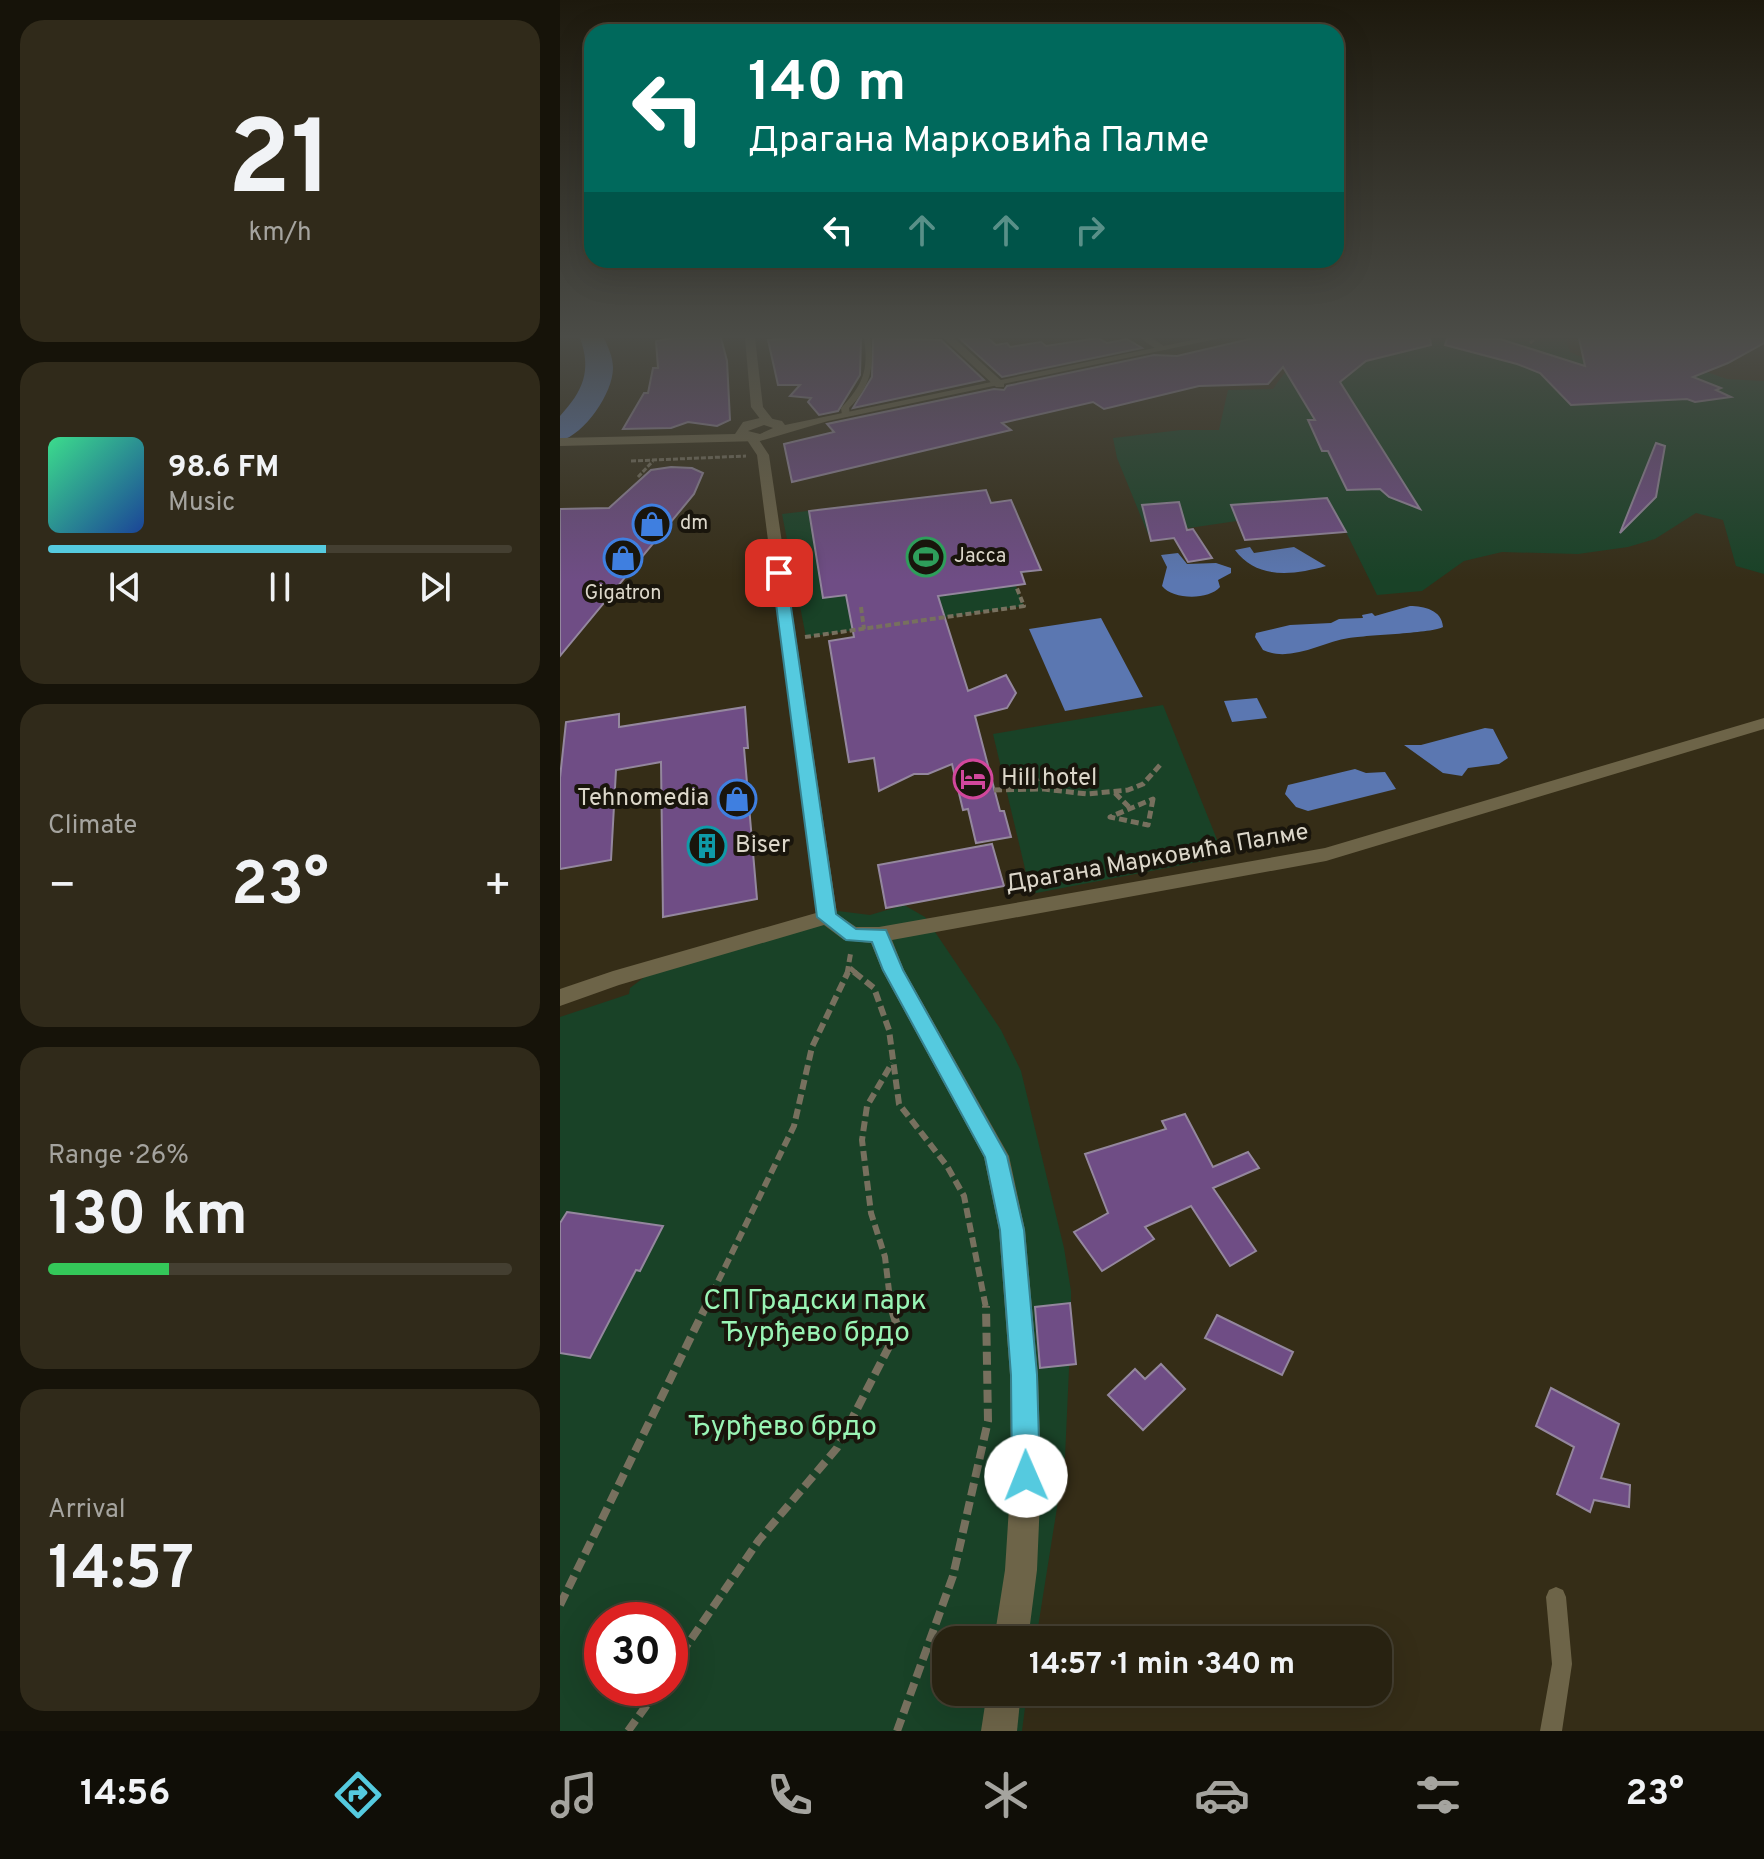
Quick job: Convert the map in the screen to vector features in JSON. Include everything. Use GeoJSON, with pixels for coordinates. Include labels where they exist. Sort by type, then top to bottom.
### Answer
{"type":"FeatureCollection","features":[{"type":"Feature","properties":{"kind":"street"},"geometry":{"type":"LineString","coordinates":[[747,431],[752,419]]}},
{"type":"Feature","properties":{"kind":"street"},"geometry":{"type":"LineString","coordinates":[[766,419],[773,427]]}},
{"type":"Feature","properties":{"kind":"street"},"geometry":{"type":"LineString","coordinates":[[560,442],[692,437],[821,419]]}},
{"type":"Feature","properties":{"kind":"street"},"geometry":{"type":"LineString","coordinates":[[763,455],[773,427]]}},
{"type":"Feature","properties":{"kind":"street"},"geometry":{"type":"LineString","coordinates":[[562,1003],[613,979],[827,917],[763,455],[747,431]]}},
{"type":"Feature","properties":{"kind":"street","name":"Драгана Марковића Палме"},"geometry":{"type":"LineString","coordinates":[[827,917],[852,935],[879,935],[1326,854],[1764,723]]}},
{"type":"Feature","properties":{"kind":"street"},"geometry":{"type":"LineString","coordinates":[[879,935],[899,983],[996,1156],[1012,1230],[1024,1375],[1026,1476],[1021,1570],[1013,1626]]}},
{"type":"Feature","properties":{"kind":"street"},"geometry":{"type":"LineString","coordinates":[[999,1731],[1002,1706]]}},
{"type":"Feature","properties":{"kind":"lane"},"geometry":{"type":"LineString","coordinates":[[1551,1731],[1562,1664],[1556,1597]]}},
{"type":"Feature","properties":{"kind":"path"},"geometry":{"type":"LineString","coordinates":[[631,461],[763,455]]}},
{"type":"Feature","properties":{"kind":"path"},"geometry":{"type":"LineString","coordinates":[[638,477],[654,460]]}},
{"type":"Feature","properties":{"kind":"path"},"geometry":{"type":"LineString","coordinates":[[788,640],[1024,606],[1016,586]]}},
{"type":"Feature","properties":{"kind":"path"},"geometry":{"type":"LineString","coordinates":[[861,607],[864,629]]}},
{"type":"Feature","properties":{"kind":"path"},"geometry":{"type":"LineString","coordinates":[[994,790],[1044,789],[1087,794],[1114,792],[1143,784],[1161,764]]}},
{"type":"Feature","properties":{"kind":"path"},"geometry":{"type":"LineString","coordinates":[[1018,790],[1043,776],[1044,789]]}},
{"type":"Feature","properties":{"kind":"path"},"geometry":{"type":"LineString","coordinates":[[1114,792],[1129,807]]}},
{"type":"Feature","properties":{"kind":"path"},"geometry":{"type":"LineString","coordinates":[[1153,799],[1148,825],[1110,817],[1129,807],[1153,799]]}},
{"type":"Feature","properties":{"kind":"path"},"geometry":{"type":"LineString","coordinates":[[560,1605],[794,1126],[812,1047],[850,968],[874,988],[889,1030],[899,1104],[947,1166],[964,1196],[987,1313],[988,1421],[953,1576],[897,1731]]}},
{"type":"Feature","properties":{"kind":"path"},"geometry":{"type":"LineString","coordinates":[[688,1644],[759,1540],[837,1448],[898,1329],[888,1298],[885,1257],[871,1213],[862,1140],[867,1106],[893,1063]]}},
{"type":"Feature","properties":{"kind":"path"},"geometry":{"type":"LineString","coordinates":[[628,1731],[646,1706]]}},
{"type":"Feature","properties":{"kind":"green space"},"geometry":{"type":"Polygon","coordinates":[[[1222,419],[1764,419],[1764,574],[1736,566],[1723,520],[1696,513],[1655,539],[1628,547],[1578,554],[1502,552],[1464,561],[1422,591],[1377,595],[1346,532],[1245,540],[1237,521],[1148,534],[1117,458],[1113,438],[1181,430],[1219,430],[1222,419]]]}},
{"type":"Feature","properties":{"kind":"green space","name":"Јасса"},"geometry":{"type":"Polygon","coordinates":[[[986,490],[991,503],[1011,500],[1041,570],[1021,573],[1025,584],[1016,586],[1024,606],[806,637],[782,514],[986,490]]]}},
{"type":"Feature","properties":{"kind":"green space"},"geometry":{"type":"Polygon","coordinates":[[[1163,705],[1224,857],[1031,894],[993,734],[1163,705]]]}},
{"type":"Feature","properties":{"kind":"green space","name":"Ђурђево брдо"},"geometry":{"type":"Polygon","coordinates":[[[904,905],[925,917],[1001,1030],[1021,1071],[1064,1248],[1071,1291],[1065,1457],[1038,1626],[932,1626],[932,1706],[1025,1706],[1022,1731],[560,1731],[560,1017],[629,994],[630,988],[659,966],[838,911],[870,915],[904,905]]]}},
{"type":"Feature","properties":{"kind":"water"},"geometry":{"type":"Polygon","coordinates":[[[1250,547],[1254,553],[1294,547],[1326,566],[1289,573],[1265,571],[1244,560],[1235,550],[1250,547]]]}},
{"type":"Feature","properties":{"kind":"water"},"geometry":{"type":"Polygon","coordinates":[[[1178,553],[1187,564],[1216,563],[1231,568],[1231,573],[1218,580],[1220,587],[1208,594],[1191,597],[1174,594],[1162,586],[1167,567],[1161,555],[1178,553]]]}},
{"type":"Feature","properties":{"kind":"water"},"geometry":{"type":"Polygon","coordinates":[[[1410,606],[1436,613],[1443,627],[1349,638],[1284,654],[1263,650],[1255,637],[1256,633],[1290,625],[1363,618],[1362,615],[1372,613],[1375,616],[1410,606]]]}},
{"type":"Feature","properties":{"kind":"water"},"geometry":{"type":"Polygon","coordinates":[[[1101,618],[1143,697],[1065,711],[1029,629],[1101,618]]]}},
{"type":"Feature","properties":{"kind":"water"},"geometry":{"type":"Polygon","coordinates":[[[1257,698],[1267,718],[1232,722],[1224,701],[1257,698]]]}},
{"type":"Feature","properties":{"kind":"water"},"geometry":{"type":"Polygon","coordinates":[[[1485,728],[1493,729],[1508,758],[1499,764],[1468,768],[1462,776],[1443,773],[1404,745],[1421,745],[1485,728]]]}},
{"type":"Feature","properties":{"kind":"water"},"geometry":{"type":"Polygon","coordinates":[[[1355,769],[1366,773],[1385,772],[1396,789],[1308,811],[1296,807],[1285,794],[1288,785],[1355,769]]]}},
{"type":"Feature","properties":{"kind":"building"},"geometry":{"type":"Polygon","coordinates":[[[629,419],[730,419],[717,426],[688,422],[671,428],[623,429],[629,419]]]}},
{"type":"Feature","properties":{"kind":"building"},"geometry":{"type":"Polygon","coordinates":[[[852,419],[1020,419],[1002,423],[1011,430],[792,482],[784,444],[834,432],[827,424],[852,419]]]}},
{"type":"Feature","properties":{"kind":"building"},"geometry":{"type":"Polygon","coordinates":[[[1363,419],[1420,509],[1389,497],[1380,489],[1347,490],[1328,451],[1322,451],[1308,420],[1363,419]]]}},
{"type":"Feature","properties":{"kind":"building"},"geometry":{"type":"Polygon","coordinates":[[[1656,443],[1665,446],[1656,497],[1620,533],[1656,443]]]}},
{"type":"Feature","properties":{"kind":"building"},"geometry":{"type":"Polygon","coordinates":[[[692,468],[703,473],[694,494],[560,656],[560,509],[609,508],[651,470],[692,468]]]}},
{"type":"Feature","properties":{"kind":"building"},"geometry":{"type":"Polygon","coordinates":[[[986,490],[991,503],[1011,500],[1041,570],[1021,572],[1025,584],[938,596],[968,691],[1006,675],[1016,693],[1007,708],[975,716],[1000,811],[1004,811],[1011,837],[976,843],[968,809],[963,810],[952,764],[928,774],[914,774],[879,791],[874,758],[849,762],[829,641],[854,637],[846,595],[823,598],[809,511],[986,490]]]}},
{"type":"Feature","properties":{"kind":"building"},"geometry":{"type":"Polygon","coordinates":[[[1327,498],[1346,532],[1245,540],[1231,505],[1327,498]]]}},
{"type":"Feature","properties":{"kind":"building"},"geometry":{"type":"Polygon","coordinates":[[[1179,502],[1187,530],[1193,529],[1212,558],[1188,562],[1174,538],[1151,541],[1142,505],[1179,502]]]}},
{"type":"Feature","properties":{"kind":"building"},"geometry":{"type":"Polygon","coordinates":[[[745,707],[748,748],[744,748],[757,899],[663,917],[661,762],[616,770],[611,860],[560,869],[560,778],[566,722],[619,714],[619,727],[745,707]]]}},
{"type":"Feature","properties":{"kind":"building"},"geometry":{"type":"Polygon","coordinates":[[[992,844],[1004,886],[886,908],[878,865],[992,844]]]}},
{"type":"Feature","properties":{"kind":"building"},"geometry":{"type":"Polygon","coordinates":[[[1185,1114],[1213,1167],[1248,1152],[1259,1168],[1213,1188],[1256,1251],[1230,1266],[1191,1206],[1145,1227],[1154,1239],[1102,1271],[1074,1232],[1108,1213],[1085,1154],[1166,1129],[1162,1121],[1185,1114]]]}},
{"type":"Feature","properties":{"kind":"building"},"geometry":{"type":"Polygon","coordinates":[[[567,1212],[663,1226],[590,1358],[560,1353],[560,1223],[567,1212]]]}},
{"type":"Feature","properties":{"kind":"building"},"geometry":{"type":"Polygon","coordinates":[[[1070,1303],[1076,1364],[1040,1368],[1035,1307],[1070,1303]]]}},
{"type":"Feature","properties":{"kind":"building"},"geometry":{"type":"Polygon","coordinates":[[[1217,1315],[1293,1352],[1282,1375],[1205,1338],[1217,1315]]]}},
{"type":"Feature","properties":{"kind":"building"},"geometry":{"type":"Polygon","coordinates":[[[1161,1364],[1185,1389],[1143,1430],[1108,1395],[1135,1369],[1145,1379],[1161,1364]]]}},
{"type":"Feature","properties":{"kind":"building"},"geometry":{"type":"Polygon","coordinates":[[[1551,1388],[1619,1424],[1601,1478],[1630,1485],[1629,1507],[1594,1500],[1590,1512],[1557,1494],[1574,1447],[1536,1426],[1551,1388]]]}},
{"type":"Feature","properties":{"kind":"waterway"},"geometry":{"type":"LineString","coordinates":[[560,432],[573,419]]}},
{"type":"Feature","properties":{"kind":"place","name":"dm"},"geometry":{"type":"Point","coordinates":[652,524]}},
{"type":"Feature","properties":{"kind":"place","name":"Јасса"},"geometry":{"type":"Point","coordinates":[926,557]}},
{"type":"Feature","properties":{"kind":"place","name":"Gigatron"},"geometry":{"type":"Point","coordinates":[623,558]}},
{"type":"Feature","properties":{"kind":"place","name":"Hill hotel"},"geometry":{"type":"Point","coordinates":[973,779]}},
{"type":"Feature","properties":{"kind":"place","name":"Tehnomedia"},"geometry":{"type":"Point","coordinates":[737,799]}},
{"type":"Feature","properties":{"kind":"place","name":"Biser"},"geometry":{"type":"Point","coordinates":[707,846]}},
{"type":"Feature","properties":{"kind":"route"},"geometry":{"type":"LineString","coordinates":[[779,573],[827,917],[852,935],[879,935],[893,970],[996,1156],[1012,1230],[1024,1375],[1026,1476]]}},
{"type":"Feature","properties":{"kind":"park label","name":"СП Градски парк Ђурђево брдо"},"geometry":{"type":"Point","coordinates":[815,1318]}}]}
